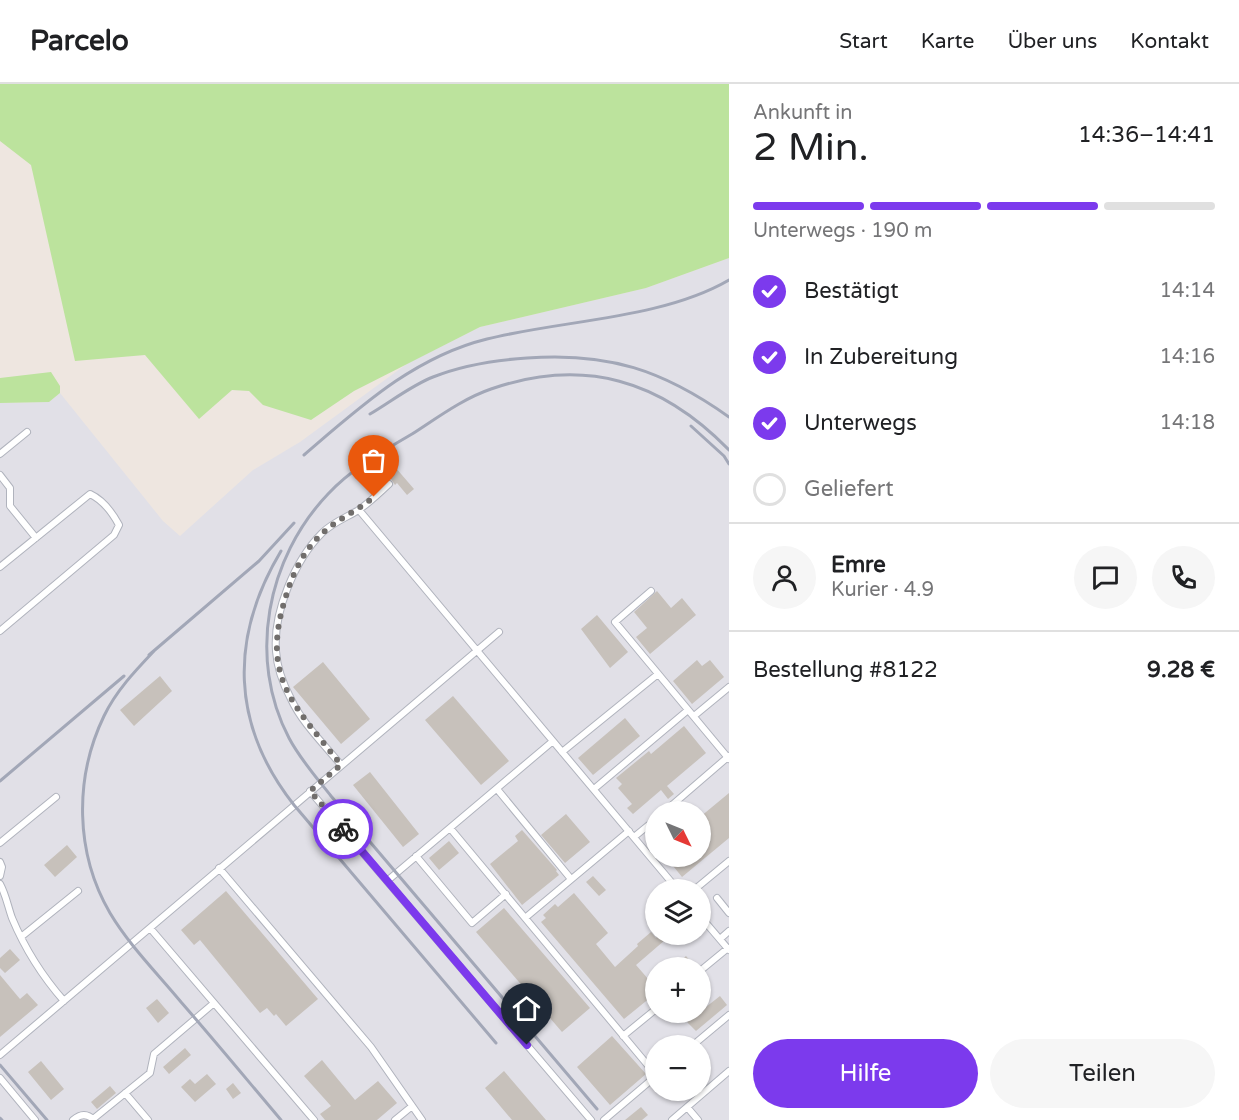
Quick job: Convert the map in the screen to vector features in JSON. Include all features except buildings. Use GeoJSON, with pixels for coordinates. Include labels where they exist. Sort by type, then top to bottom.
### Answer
{"type":"FeatureCollection","features":[{"type":"Feature","properties":{"kind":"lane"},"geometry":{"type":"LineString","coordinates":[[0,454],[27,432]]}},
{"type":"Feature","properties":{"kind":"lane"},"geometry":{"type":"LineString","coordinates":[[0,475],[10,488],[10,506],[36,538]]}},
{"type":"Feature","properties":{"kind":"lane"},"geometry":{"type":"LineString","coordinates":[[341,765],[306,723],[291,700],[280,672],[276,648],[285,599],[303,557],[324,531],[359,510],[389,484]]}},
{"type":"Feature","properties":{"kind":"lane"},"geometry":{"type":"LineString","coordinates":[[0,567],[90,494],[97,497],[113,514],[119,525],[114,535],[0,631]]}},
{"type":"Feature","properties":{"kind":"lane"},"geometry":{"type":"LineString","coordinates":[[359,510],[669,879]]}},
{"type":"Feature","properties":{"kind":"lane"},"geometry":{"type":"LineString","coordinates":[[651,591],[615,622],[729,758],[677,801]]}},
{"type":"Feature","properties":{"kind":"lane"},"geometry":{"type":"LineString","coordinates":[[0,1055],[499,632]]}},
{"type":"Feature","properties":{"kind":"lane"},"geometry":{"type":"LineString","coordinates":[[562,752],[658,674]]}},
{"type":"Feature","properties":{"kind":"lane"},"geometry":{"type":"LineString","coordinates":[[693,716],[729,687]]}},
{"type":"Feature","properties":{"kind":"lane"},"geometry":{"type":"LineString","coordinates":[[594,789],[688,710]]}},
{"type":"Feature","properties":{"kind":"lane"},"geometry":{"type":"LineString","coordinates":[[387,881],[554,741]]}},
{"type":"Feature","properties":{"kind":"lane"},"geometry":{"type":"LineString","coordinates":[[497,789],[571,879]]}},
{"type":"Feature","properties":{"kind":"lane"},"geometry":{"type":"LineString","coordinates":[[310,791],[591,1120]]}},
{"type":"Feature","properties":{"kind":"lane"},"geometry":{"type":"LineString","coordinates":[[0,843],[56,797]]}},
{"type":"Feature","properties":{"kind":"lane"},"geometry":{"type":"LineString","coordinates":[[450,828],[645,1063]]}},
{"type":"Feature","properties":{"kind":"lane"},"geometry":{"type":"LineString","coordinates":[[634,837],[645,828]]}},
{"type":"Feature","properties":{"kind":"lane"},"geometry":{"type":"LineString","coordinates":[[525,918],[629,831]]}},
{"type":"Feature","properties":{"kind":"lane"},"geometry":{"type":"LineString","coordinates":[[416,856],[472,923],[506,894]]}},
{"type":"Feature","properties":{"kind":"lane"},"geometry":{"type":"LineString","coordinates":[[707,879],[729,861]]}},
{"type":"Feature","properties":{"kind":"lane"},"geometry":{"type":"LineString","coordinates":[[0,862],[2,867],[0,876]]}},
{"type":"Feature","properties":{"kind":"lane"},"geometry":{"type":"LineString","coordinates":[[219,868],[370,1047],[422,1120]]}},
{"type":"Feature","properties":{"kind":"lane"},"geometry":{"type":"LineString","coordinates":[[0,884],[34,963],[64,1001]]}},
{"type":"Feature","properties":{"kind":"lane"},"geometry":{"type":"LineString","coordinates":[[21,937],[78,891]]}},
{"type":"Feature","properties":{"kind":"lane"},"geometry":{"type":"LineString","coordinates":[[717,898],[729,913]]}},
{"type":"Feature","properties":{"kind":"lane"},"geometry":{"type":"LineString","coordinates":[[150,928],[314,1120]]}},
{"type":"Feature","properties":{"kind":"lane"},"geometry":{"type":"LineString","coordinates":[[711,929],[728,949],[711,962]]}},
{"type":"Feature","properties":{"kind":"lane"},"geometry":{"type":"LineString","coordinates":[[720,939],[729,932]]}},
{"type":"Feature","properties":{"kind":"lane"},"geometry":{"type":"LineString","coordinates":[[73,1120],[83,1115],[94,1120],[150,1073],[154,1054],[214,1003]]}},
{"type":"Feature","properties":{"kind":"lane"},"geometry":{"type":"LineString","coordinates":[[705,1035],[729,1015]]}},
{"type":"Feature","properties":{"kind":"lane"},"geometry":{"type":"LineString","coordinates":[[623,1036],[645,1018]]}},
{"type":"Feature","properties":{"kind":"lane"},"geometry":{"type":"LineString","coordinates":[[672,1120],[729,1071]]}},
{"type":"Feature","properties":{"kind":"lane"},"geometry":{"type":"LineString","coordinates":[[1,1080],[35,1120]]}},
{"type":"Feature","properties":{"kind":"lane"},"geometry":{"type":"LineString","coordinates":[[604,1120],[645,1085]]}},
{"type":"Feature","properties":{"kind":"lane"},"geometry":{"type":"LineString","coordinates":[[125,1093],[148,1120]]}},
{"type":"Feature","properties":{"kind":"lane"},"geometry":{"type":"LineString","coordinates":[[395,1120],[411,1107]]}},
{"type":"Feature","properties":{"kind":"lane"},"geometry":{"type":"LineString","coordinates":[[687,1107],[698,1120]]}},
{"type":"Feature","properties":{"kind":"shaded area"},"geometry":{"type":"Polygon","coordinates":[[[729,258],[729,1120],[0,1120],[0,403],[49,402],[60,393],[163,521],[180,536],[253,470],[300,442],[408,363],[480,327],[646,288],[729,258]]]}},
{"type":"Feature","properties":{"kind":"green space"},"geometry":{"type":"Polygon","coordinates":[[[0,84],[729,84],[729,258],[646,288],[480,327],[354,391],[311,420],[263,405],[249,391],[232,390],[199,419],[145,355],[75,361],[31,165],[0,141],[0,84]]]}},
{"type":"Feature","properties":{"kind":"green space"},"geometry":{"type":"Polygon","coordinates":[[[51,372],[60,386],[60,393],[49,402],[0,403],[0,378],[51,372]]]}},
{"type":"Feature","properties":{"kind":"railway"},"geometry":{"type":"LineString","coordinates":[[304,455],[389,386],[435,358],[460,347],[516,333],[643,311],[702,293],[729,280]]}},
{"type":"Feature","properties":{"kind":"railway"},"geometry":{"type":"LineString","coordinates":[[370,414],[417,385],[456,369],[503,360],[556,357],[583,358],[634,368],[681,387],[729,417]]}},
{"type":"Feature","properties":{"kind":"railway"},"geometry":{"type":"LineString","coordinates":[[597,1109],[331,796],[298,753],[276,707],[269,675],[267,643],[270,610],[278,578],[290,548],[307,520],[328,494],[368,461],[450,409],[491,389],[525,380],[558,375],[589,376],[619,381],[676,406],[703,426],[729,450]]}},
{"type":"Feature","properties":{"kind":"railway"},"geometry":{"type":"LineString","coordinates":[[691,426],[724,456],[729,464]]}},
{"type":"Feature","properties":{"kind":"railway"},"geometry":{"type":"LineString","coordinates":[[149,655],[259,561],[294,523]]}},
{"type":"Feature","properties":{"kind":"railway"},"geometry":{"type":"LineString","coordinates":[[281,551],[264,584],[252,616],[246,649],[244,681],[248,712],[258,744],[273,775],[294,805],[496,1043]]}},
{"type":"Feature","properties":{"kind":"railway"},"geometry":{"type":"LineString","coordinates":[[154,651],[114,698],[94,740],[83,790],[85,841],[90,866],[98,890],[126,936],[281,1120]]}},
{"type":"Feature","properties":{"kind":"railway"},"geometry":{"type":"LineString","coordinates":[[0,781],[124,676]]}},
{"type":"Feature","properties":{"kind":"railway"},"geometry":{"type":"LineString","coordinates":[[0,1065],[47,1120]]}},
{"type":"Feature","properties":{"kind":"way so far"},"geometry":{"type":"LineString","coordinates":[[343,829],[310,791],[341,765],[306,723],[291,700],[277,661],[277,633],[288,589],[311,545],[324,531],[359,510],[374,497]]}},
{"type":"Feature","properties":{"kind":"route"},"geometry":{"type":"LineString","coordinates":[[343,829],[527,1045]]}}]}
